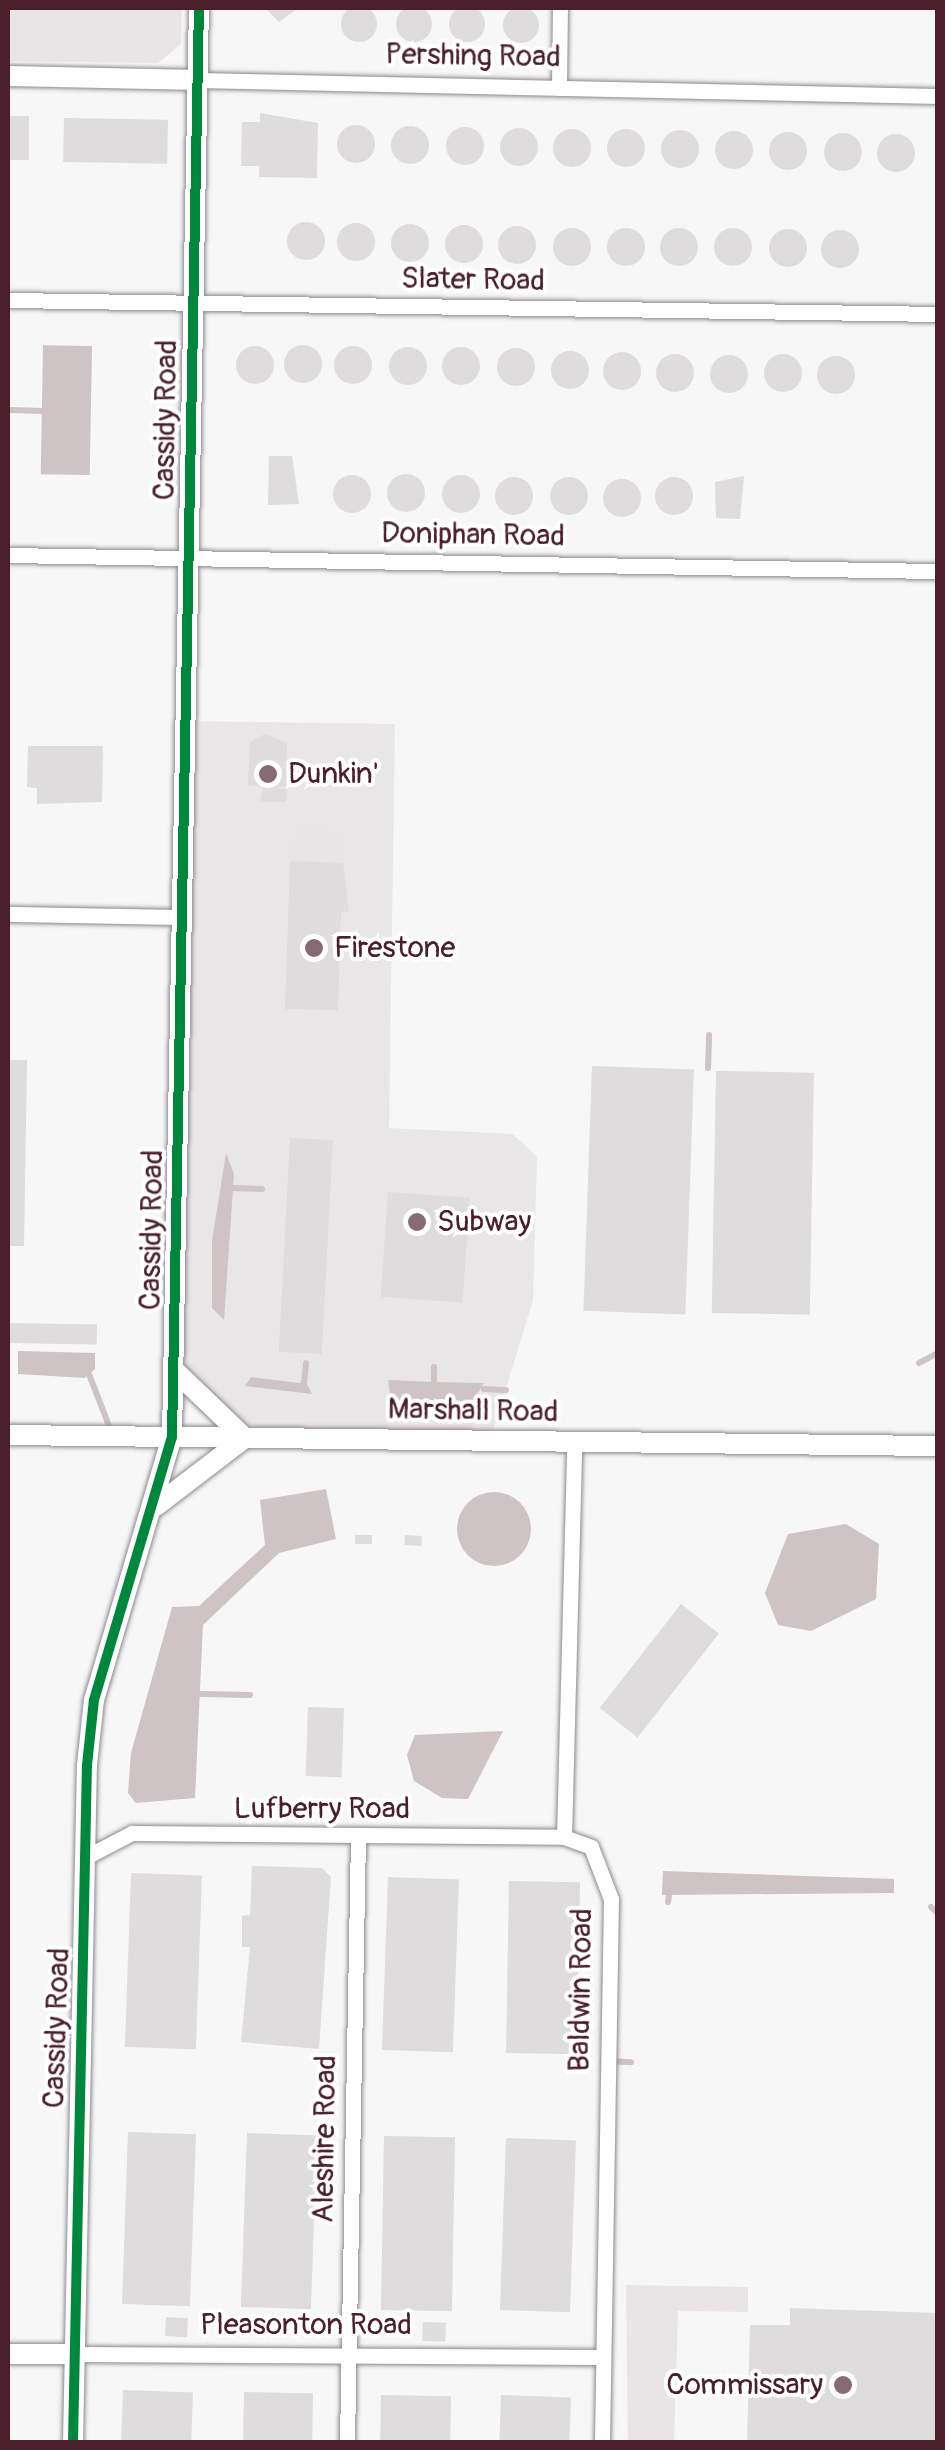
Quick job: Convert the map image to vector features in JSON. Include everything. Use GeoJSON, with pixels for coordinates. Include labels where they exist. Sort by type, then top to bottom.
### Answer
{"type":"FeatureCollection","features":[{"type":"Feature","properties":{"kind":"street","name":"Cassidy Road"},"geometry":{"type":"LineString","coordinates":[[72,2442],[86,1858],[94,1700],[156,1506],[172,1437],[199,8]]}},
{"type":"Feature","properties":{"kind":"street"},"geometry":{"type":"LineString","coordinates":[[560,8],[560,88]]}},
{"type":"Feature","properties":{"kind":"street","name":"Pershing Road"},"geometry":{"type":"LineString","coordinates":[[8,76],[938,96]]}},
{"type":"Feature","properties":{"kind":"street","name":"Slater Road"},"geometry":{"type":"LineString","coordinates":[[8,300],[938,314]]}},
{"type":"Feature","properties":{"kind":"street","name":"Doniphan Road"},"geometry":{"type":"LineString","coordinates":[[8,555],[938,571]]}},
{"type":"Feature","properties":{"kind":"street"},"geometry":{"type":"LineString","coordinates":[[8,914],[184,917]]}},
{"type":"Feature","properties":{"kind":"street"},"geometry":{"type":"LineString","coordinates":[[156,1506],[246,1438],[174,1370]]}},
{"type":"Feature","properties":{"kind":"street","name":"Marshall Road"},"geometry":{"type":"LineString","coordinates":[[8,1435],[938,1446]]}},
{"type":"Feature","properties":{"kind":"street"},"geometry":{"type":"LineString","coordinates":[[564,1837],[574,1442]]}},
{"type":"Feature","properties":{"kind":"street","name":"Lufberry Road"},"geometry":{"type":"LineString","coordinates":[[86,1858],[132,1833],[564,1837]]}},
{"type":"Feature","properties":{"kind":"street","name":"Aleshire Road"},"geometry":{"type":"LineString","coordinates":[[347,2442],[358,1836]]}},
{"type":"Feature","properties":{"kind":"street","name":"Baldwin Road"},"geometry":{"type":"LineString","coordinates":[[564,1837],[601,1860],[611,1899],[602,2442]]}},
{"type":"Feature","properties":{"kind":"street","name":"Pleasonton Road"},"geometry":{"type":"LineString","coordinates":[[8,2354],[604,2357]]}},
{"type":"Feature","properties":{"kind":"shaded area"},"geometry":{"type":"Polygon","coordinates":[[[8,8],[182,8],[181,44],[158,63],[8,61],[8,8]]]}},
{"type":"Feature","properties":{"kind":"shaded area"},"geometry":{"type":"Polygon","coordinates":[[[43,345],[92,346],[90,475],[41,474],[43,345]]]}},
{"type":"Feature","properties":{"kind":"shaded area"},"geometry":{"type":"Polygon","coordinates":[[[186,721],[395,724],[389,1128],[513,1134],[537,1157],[533,1300],[490,1441],[245,1438],[174,1370],[186,721]]]}},
{"type":"Feature","properties":{"kind":"shaded area"},"geometry":{"type":"Polygon","coordinates":[[[309,825],[338,834],[343,863],[290,861],[295,834],[309,825]]]}},
{"type":"Feature","properties":{"kind":"shaded area"},"geometry":{"type":"Polygon","coordinates":[[[226,1153],[234,1174],[224,1320],[212,1308],[212,1241],[226,1153]]]}},
{"type":"Feature","properties":{"kind":"shaded area"},"geometry":{"type":"Polygon","coordinates":[[[18,1351],[95,1353],[95,1369],[85,1378],[18,1374],[18,1351]]]}},
{"type":"Feature","properties":{"kind":"shaded area"},"geometry":{"type":"Polygon","coordinates":[[[251,1377],[307,1384],[312,1394],[245,1386],[251,1377]]]}},
{"type":"Feature","properties":{"kind":"shaded area"},"geometry":{"type":"Polygon","coordinates":[[[388,1380],[484,1383],[469,1408],[392,1406],[388,1380]]]}},
{"type":"Feature","properties":{"kind":"shaded area"},"geometry":{"type":"Polygon","coordinates":[[[326,1489],[336,1539],[279,1553],[203,1625],[195,1798],[136,1803],[128,1793],[131,1753],[172,1607],[199,1606],[265,1545],[260,1500],[326,1489]]]}},
{"type":"Feature","properties":{"kind":"shaded area"},"geometry":{"type":"Polygon","coordinates":[[[494,1492],[520,1503],[531,1529],[520,1555],[494,1566],[468,1555],[457,1529],[468,1503],[494,1492]]]}},
{"type":"Feature","properties":{"kind":"shaded area"},"geometry":{"type":"Polygon","coordinates":[[[846,1524],[879,1544],[876,1599],[811,1631],[778,1625],[765,1593],[788,1534],[846,1524]]]}},
{"type":"Feature","properties":{"kind":"shaded area"},"geometry":{"type":"Polygon","coordinates":[[[503,1731],[468,1799],[442,1798],[414,1781],[407,1755],[415,1735],[503,1731]]]}},
{"type":"Feature","properties":{"kind":"shaded area"},"geometry":{"type":"Polygon","coordinates":[[[663,1871],[894,1879],[894,1893],[662,1895],[663,1871]]]}},
{"type":"Feature","properties":{"kind":"shaded area"},"geometry":{"type":"Polygon","coordinates":[[[626,2285],[748,2287],[748,2312],[678,2311],[674,2442],[628,2442],[626,2285]]]}},
{"type":"Feature","properties":{"kind":"building"},"geometry":{"type":"Polygon","coordinates":[[[359,6],[372,11],[377,24],[372,37],[359,42],[346,37],[341,24],[346,11],[359,6]]]}},
{"type":"Feature","properties":{"kind":"building"},"geometry":{"type":"Polygon","coordinates":[[[414,6],[427,11],[432,24],[427,37],[414,42],[401,37],[396,24],[401,11],[414,6]]]}},
{"type":"Feature","properties":{"kind":"building"},"geometry":{"type":"Polygon","coordinates":[[[467,6],[480,11],[485,24],[480,37],[467,42],[454,37],[449,24],[454,11],[467,6]]]}},
{"type":"Feature","properties":{"kind":"building"},"geometry":{"type":"Polygon","coordinates":[[[521,7],[534,12],[539,25],[534,38],[521,43],[508,38],[503,25],[508,12],[521,7]]]}},
{"type":"Feature","properties":{"kind":"building"},"geometry":{"type":"Polygon","coordinates":[[[265,8],[298,8],[279,22],[265,8]]]}},
{"type":"Feature","properties":{"kind":"building"},"geometry":{"type":"Polygon","coordinates":[[[260,113],[318,123],[317,178],[259,177],[259,166],[241,166],[242,122],[260,122],[260,113]]]}},
{"type":"Feature","properties":{"kind":"building"},"geometry":{"type":"Polygon","coordinates":[[[8,116],[29,116],[29,160],[8,160],[8,116]]]}},
{"type":"Feature","properties":{"kind":"building"},"geometry":{"type":"Polygon","coordinates":[[[64,118],[168,120],[167,164],[63,162],[64,118]]]}},
{"type":"Feature","properties":{"kind":"building"},"geometry":{"type":"Polygon","coordinates":[[[356,125],[370,130],[375,144],[370,158],[356,163],[342,158],[337,144],[342,130],[356,125]]]}},
{"type":"Feature","properties":{"kind":"building"},"geometry":{"type":"Polygon","coordinates":[[[410,126],[424,131],[429,145],[424,159],[410,164],[396,159],[391,145],[396,131],[410,126]]]}},
{"type":"Feature","properties":{"kind":"building"},"geometry":{"type":"Polygon","coordinates":[[[465,127],[479,132],[484,146],[479,160],[465,165],[451,160],[446,146],[451,132],[465,127]]]}},
{"type":"Feature","properties":{"kind":"building"},"geometry":{"type":"Polygon","coordinates":[[[519,128],[533,133],[538,147],[533,161],[519,166],[505,161],[500,147],[505,133],[519,128]]]}},
{"type":"Feature","properties":{"kind":"building"},"geometry":{"type":"Polygon","coordinates":[[[572,129],[586,134],[591,148],[586,162],[572,167],[558,162],[553,148],[558,134],[572,129]]]}},
{"type":"Feature","properties":{"kind":"building"},"geometry":{"type":"Polygon","coordinates":[[[626,129],[640,134],[645,148],[640,162],[626,167],[612,162],[607,148],[612,134],[626,129]]]}},
{"type":"Feature","properties":{"kind":"building"},"geometry":{"type":"Polygon","coordinates":[[[680,130],[694,135],[699,149],[694,163],[680,168],[666,163],[661,149],[666,135],[680,130]]]}},
{"type":"Feature","properties":{"kind":"building"},"geometry":{"type":"Polygon","coordinates":[[[734,131],[748,136],[753,150],[748,164],[734,169],[720,164],[715,150],[720,136],[734,131]]]}},
{"type":"Feature","properties":{"kind":"building"},"geometry":{"type":"Polygon","coordinates":[[[788,132],[802,137],[807,151],[802,165],[788,170],[774,165],[769,151],[774,137],[788,132]]]}},
{"type":"Feature","properties":{"kind":"building"},"geometry":{"type":"Polygon","coordinates":[[[843,133],[857,138],[862,152],[857,166],[843,171],[829,166],[824,152],[829,138],[843,133]]]}},
{"type":"Feature","properties":{"kind":"building"},"geometry":{"type":"Polygon","coordinates":[[[896,134],[910,139],[915,153],[910,167],[896,172],[882,167],[877,153],[882,139],[896,134]]]}},
{"type":"Feature","properties":{"kind":"building"},"geometry":{"type":"Polygon","coordinates":[[[306,222],[320,227],[325,241],[320,255],[306,260],[292,255],[287,241],[292,227],[306,222]]]}},
{"type":"Feature","properties":{"kind":"building"},"geometry":{"type":"Polygon","coordinates":[[[356,223],[370,228],[375,242],[370,256],[356,261],[342,256],[337,242],[342,228],[356,223]]]}},
{"type":"Feature","properties":{"kind":"building"},"geometry":{"type":"Polygon","coordinates":[[[410,224],[424,229],[429,243],[424,257],[410,262],[396,257],[391,243],[396,229],[410,224]]]}},
{"type":"Feature","properties":{"kind":"building"},"geometry":{"type":"Polygon","coordinates":[[[464,225],[478,230],[483,244],[478,258],[464,263],[450,258],[445,244],[450,230],[464,225]]]}},
{"type":"Feature","properties":{"kind":"building"},"geometry":{"type":"Polygon","coordinates":[[[517,226],[531,231],[536,245],[531,259],[517,264],[503,259],[498,245],[503,231],[517,226]]]}},
{"type":"Feature","properties":{"kind":"building"},"geometry":{"type":"Polygon","coordinates":[[[572,228],[586,233],[591,247],[586,261],[572,266],[558,261],[553,247],[558,233],[572,228]]]}},
{"type":"Feature","properties":{"kind":"building"},"geometry":{"type":"Polygon","coordinates":[[[626,228],[640,233],[645,247],[640,261],[626,266],[612,261],[607,247],[612,233],[626,228]]]}},
{"type":"Feature","properties":{"kind":"building"},"geometry":{"type":"Polygon","coordinates":[[[679,228],[693,233],[698,247],[693,261],[679,266],[665,261],[660,247],[665,233],[679,228]]]}},
{"type":"Feature","properties":{"kind":"building"},"geometry":{"type":"Polygon","coordinates":[[[733,228],[747,233],[752,247],[747,261],[733,266],[719,261],[714,247],[719,233],[733,228]]]}},
{"type":"Feature","properties":{"kind":"building"},"geometry":{"type":"Polygon","coordinates":[[[788,229],[802,234],[807,248],[802,262],[788,267],[774,262],[769,248],[774,234],[788,229]]]}},
{"type":"Feature","properties":{"kind":"building"},"geometry":{"type":"Polygon","coordinates":[[[840,230],[854,235],[859,249],[854,263],[840,268],[826,263],[821,249],[826,235],[840,230]]]}},
{"type":"Feature","properties":{"kind":"building"},"geometry":{"type":"Polygon","coordinates":[[[303,345],[317,350],[322,364],[317,378],[303,383],[289,378],[284,364],[289,350],[303,345]]]}},
{"type":"Feature","properties":{"kind":"building"},"geometry":{"type":"Polygon","coordinates":[[[255,346],[269,351],[274,365],[269,379],[255,384],[241,379],[236,365],[241,351],[255,346]]]}},
{"type":"Feature","properties":{"kind":"building"},"geometry":{"type":"Polygon","coordinates":[[[353,346],[367,351],[372,365],[367,379],[353,384],[339,379],[334,365],[339,351],[353,346]]]}},
{"type":"Feature","properties":{"kind":"building"},"geometry":{"type":"Polygon","coordinates":[[[408,347],[422,352],[427,366],[422,380],[408,385],[394,380],[389,366],[394,352],[408,347]]]}},
{"type":"Feature","properties":{"kind":"building"},"geometry":{"type":"Polygon","coordinates":[[[461,347],[475,352],[480,366],[475,380],[461,385],[447,380],[442,366],[447,352],[461,347]]]}},
{"type":"Feature","properties":{"kind":"building"},"geometry":{"type":"Polygon","coordinates":[[[516,348],[530,353],[535,367],[530,381],[516,386],[502,381],[497,367],[502,353],[516,348]]]}},
{"type":"Feature","properties":{"kind":"building"},"geometry":{"type":"Polygon","coordinates":[[[570,351],[584,356],[589,370],[584,384],[570,389],[556,384],[551,370],[556,356],[570,351]]]}},
{"type":"Feature","properties":{"kind":"building"},"geometry":{"type":"Polygon","coordinates":[[[622,352],[636,357],[641,371],[636,385],[622,390],[608,385],[603,371],[608,357],[622,352]]]}},
{"type":"Feature","properties":{"kind":"building"},"geometry":{"type":"Polygon","coordinates":[[[675,354],[689,359],[694,373],[689,387],[675,392],[661,387],[656,373],[661,359],[675,354]]]}},
{"type":"Feature","properties":{"kind":"building"},"geometry":{"type":"Polygon","coordinates":[[[783,354],[797,359],[802,373],[797,387],[783,392],[769,387],[764,373],[769,359],[783,354]]]}},
{"type":"Feature","properties":{"kind":"building"},"geometry":{"type":"Polygon","coordinates":[[[729,355],[743,360],[748,374],[743,388],[729,393],[715,388],[710,374],[715,360],[729,355]]]}},
{"type":"Feature","properties":{"kind":"building"},"geometry":{"type":"Polygon","coordinates":[[[836,356],[850,361],[855,375],[850,389],[836,394],[822,389],[817,375],[822,361],[836,356]]]}},
{"type":"Feature","properties":{"kind":"building"},"geometry":{"type":"Polygon","coordinates":[[[269,456],[292,456],[299,504],[268,505],[269,456]]]}},
{"type":"Feature","properties":{"kind":"building"},"geometry":{"type":"Polygon","coordinates":[[[406,474],[420,479],[425,493],[420,507],[406,512],[392,507],[387,493],[392,479],[406,474]]]}},
{"type":"Feature","properties":{"kind":"building"},"geometry":{"type":"Polygon","coordinates":[[[352,475],[366,480],[371,494],[366,508],[352,513],[338,508],[333,494],[338,480],[352,475]]]}},
{"type":"Feature","properties":{"kind":"building"},"geometry":{"type":"Polygon","coordinates":[[[461,475],[475,480],[480,494],[475,508],[461,513],[447,508],[442,494],[447,480],[461,475]]]}},
{"type":"Feature","properties":{"kind":"building"},"geometry":{"type":"Polygon","coordinates":[[[744,476],[740,519],[716,518],[715,482],[744,476]]]}},
{"type":"Feature","properties":{"kind":"building"},"geometry":{"type":"Polygon","coordinates":[[[514,477],[528,482],[533,496],[528,510],[514,515],[500,510],[495,496],[500,482],[514,477]]]}},
{"type":"Feature","properties":{"kind":"building"},"geometry":{"type":"Polygon","coordinates":[[[569,477],[583,482],[588,496],[583,510],[569,515],[555,510],[550,496],[555,482],[569,477]]]}},
{"type":"Feature","properties":{"kind":"building"},"geometry":{"type":"Polygon","coordinates":[[[674,477],[688,482],[693,496],[688,510],[674,515],[660,510],[655,496],[660,482],[674,477]]]}},
{"type":"Feature","properties":{"kind":"building"},"geometry":{"type":"Polygon","coordinates":[[[622,479],[636,484],[641,498],[636,512],[622,517],[608,512],[603,498],[608,484],[622,479]]]}},
{"type":"Feature","properties":{"kind":"building","name":"Dunkin'"},"geometry":{"type":"Polygon","coordinates":[[[265,734],[287,743],[286,786],[276,788],[287,789],[286,802],[260,802],[263,787],[248,785],[250,742],[265,734]]]}},
{"type":"Feature","properties":{"kind":"building"},"geometry":{"type":"Polygon","coordinates":[[[28,746],[103,746],[102,802],[37,804],[37,788],[27,787],[28,746]]]}},
{"type":"Feature","properties":{"kind":"building","name":"Firestone"},"geometry":{"type":"Polygon","coordinates":[[[290,861],[343,863],[349,912],[341,912],[338,1010],[285,1009],[290,861]]]}},
{"type":"Feature","properties":{"kind":"building"},"geometry":{"type":"Polygon","coordinates":[[[8,1060],[27,1060],[24,1246],[8,1246],[8,1060]]]}},
{"type":"Feature","properties":{"kind":"building"},"geometry":{"type":"Polygon","coordinates":[[[592,1066],[694,1070],[685,1314],[583,1311],[592,1066]]]}},
{"type":"Feature","properties":{"kind":"building"},"geometry":{"type":"Polygon","coordinates":[[[716,1071],[814,1073],[810,1315],[712,1313],[716,1071]]]}},
{"type":"Feature","properties":{"kind":"building"},"geometry":{"type":"Polygon","coordinates":[[[290,1138],[333,1140],[322,1354],[279,1352],[290,1138]]]}},
{"type":"Feature","properties":{"kind":"building"},"geometry":{"type":"Polygon","coordinates":[[[388,1192],[470,1198],[462,1302],[381,1297],[388,1192]]]}},
{"type":"Feature","properties":{"kind":"building"},"geometry":{"type":"Polygon","coordinates":[[[8,1323],[97,1325],[97,1345],[8,1343],[8,1323]]]}},
{"type":"Feature","properties":{"kind":"building"},"geometry":{"type":"Polygon","coordinates":[[[355,1535],[372,1535],[372,1544],[355,1544],[355,1535]]]}},
{"type":"Feature","properties":{"kind":"building"},"geometry":{"type":"Polygon","coordinates":[[[405,1535],[422,1536],[421,1546],[404,1545],[405,1535]]]}},
{"type":"Feature","properties":{"kind":"building"},"geometry":{"type":"Polygon","coordinates":[[[681,1604],[719,1634],[638,1738],[600,1708],[681,1604]]]}},
{"type":"Feature","properties":{"kind":"building"},"geometry":{"type":"Polygon","coordinates":[[[308,1707],[344,1708],[342,1777],[306,1776],[308,1707]]]}},
{"type":"Feature","properties":{"kind":"building"},"geometry":{"type":"Polygon","coordinates":[[[252,1866],[322,1868],[331,1877],[319,2049],[241,2042],[250,1947],[242,1947],[242,1916],[250,1915],[252,1866]]]}},
{"type":"Feature","properties":{"kind":"building"},"geometry":{"type":"Polygon","coordinates":[[[131,1873],[202,1875],[196,2049],[125,2047],[131,1873]]]}},
{"type":"Feature","properties":{"kind":"building"},"geometry":{"type":"Polygon","coordinates":[[[388,1877],[459,1879],[453,2052],[382,2050],[388,1877]]]}},
{"type":"Feature","properties":{"kind":"building"},"geometry":{"type":"Polygon","coordinates":[[[509,1881],[580,1882],[577,2054],[506,2053],[509,1881]]]}},
{"type":"Feature","properties":{"kind":"building"},"geometry":{"type":"Polygon","coordinates":[[[128,2132],[196,2134],[190,2306],[122,2304],[128,2132]]]}},
{"type":"Feature","properties":{"kind":"building"},"geometry":{"type":"Polygon","coordinates":[[[247,2133],[317,2135],[311,2309],[241,2307],[247,2133]]]}},
{"type":"Feature","properties":{"kind":"building"},"geometry":{"type":"Polygon","coordinates":[[[384,2136],[455,2137],[452,2311],[381,2310],[384,2136]]]}},
{"type":"Feature","properties":{"kind":"building"},"geometry":{"type":"Polygon","coordinates":[[[506,2138],[576,2140],[570,2312],[500,2310],[506,2138]]]}},
{"type":"Feature","properties":{"kind":"building","name":"Commissary"},"geometry":{"type":"Polygon","coordinates":[[[790,2308],[938,2313],[938,2442],[747,2442],[750,2325],[790,2325],[790,2308]]]}},
{"type":"Feature","properties":{"kind":"building"},"geometry":{"type":"Polygon","coordinates":[[[166,2317],[188,2318],[187,2337],[165,2336],[166,2317]]]}},
{"type":"Feature","properties":{"kind":"building"},"geometry":{"type":"Polygon","coordinates":[[[423,2322],[446,2323],[445,2342],[422,2341],[423,2322]]]}},
{"type":"Feature","properties":{"kind":"building"},"geometry":{"type":"Polygon","coordinates":[[[123,2390],[193,2392],[191,2442],[121,2442],[123,2390]]]}},
{"type":"Feature","properties":{"kind":"building"},"geometry":{"type":"Polygon","coordinates":[[[244,2392],[313,2393],[312,2442],[243,2442],[244,2392]]]}},
{"type":"Feature","properties":{"kind":"building"},"geometry":{"type":"Polygon","coordinates":[[[381,2395],[451,2396],[450,2442],[380,2442],[381,2395]]]}},
{"type":"Feature","properties":{"kind":"building"},"geometry":{"type":"Polygon","coordinates":[[[501,2395],[571,2397],[569,2442],[499,2442],[501,2395]]]}},
{"type":"Feature","properties":{"kind":"waterway"},"geometry":{"type":"LineString","coordinates":[[10,410],[42,411]]}},
{"type":"Feature","properties":{"kind":"waterway"},"geometry":{"type":"LineString","coordinates":[[708,1068],[709,1035]]}},
{"type":"Feature","properties":{"kind":"waterway"},"geometry":{"type":"LineString","coordinates":[[233,1188],[262,1189]]}},
{"type":"Feature","properties":{"kind":"waterway"},"geometry":{"type":"LineString","coordinates":[[919,1363],[938,1353]]}},
{"type":"Feature","properties":{"kind":"waterway"},"geometry":{"type":"LineString","coordinates":[[304,1383],[306,1363]]}},
{"type":"Feature","properties":{"kind":"waterway"},"geometry":{"type":"LineString","coordinates":[[434,1367],[434,1382]]}},
{"type":"Feature","properties":{"kind":"waterway"},"geometry":{"type":"LineString","coordinates":[[89,1374],[111,1431]]}},
{"type":"Feature","properties":{"kind":"waterway"},"geometry":{"type":"LineString","coordinates":[[484,1389],[506,1390]]}},
{"type":"Feature","properties":{"kind":"waterway"},"geometry":{"type":"LineString","coordinates":[[200,1694],[250,1695]]}},
{"type":"Feature","properties":{"kind":"waterway"},"geometry":{"type":"LineString","coordinates":[[668,1902],[669,1895]]}},
{"type":"Feature","properties":{"kind":"waterway"},"geometry":{"type":"LineString","coordinates":[[931,1907],[938,1913]]}},
{"type":"Feature","properties":{"kind":"waterway"},"geometry":{"type":"LineString","coordinates":[[609,2061],[631,2062]]}},
{"type":"Feature","properties":{"kind":"cycle path"},"geometry":{"type":"LineString","coordinates":[[73,2442],[87,1765],[94,1700],[172,1437],[199,8]]}},
{"type":"Feature","properties":{"kind":"place","name":"Dunkin'"},"geometry":{"type":"Point","coordinates":[268,774]}},
{"type":"Feature","properties":{"kind":"place","name":"Firestone"},"geometry":{"type":"Point","coordinates":[314,948]}},
{"type":"Feature","properties":{"kind":"place","name":"Subway"},"geometry":{"type":"Point","coordinates":[417,1222]}},
{"type":"Feature","properties":{"kind":"place","name":"Commissary"},"geometry":{"type":"Point","coordinates":[843,2385]}}]}
